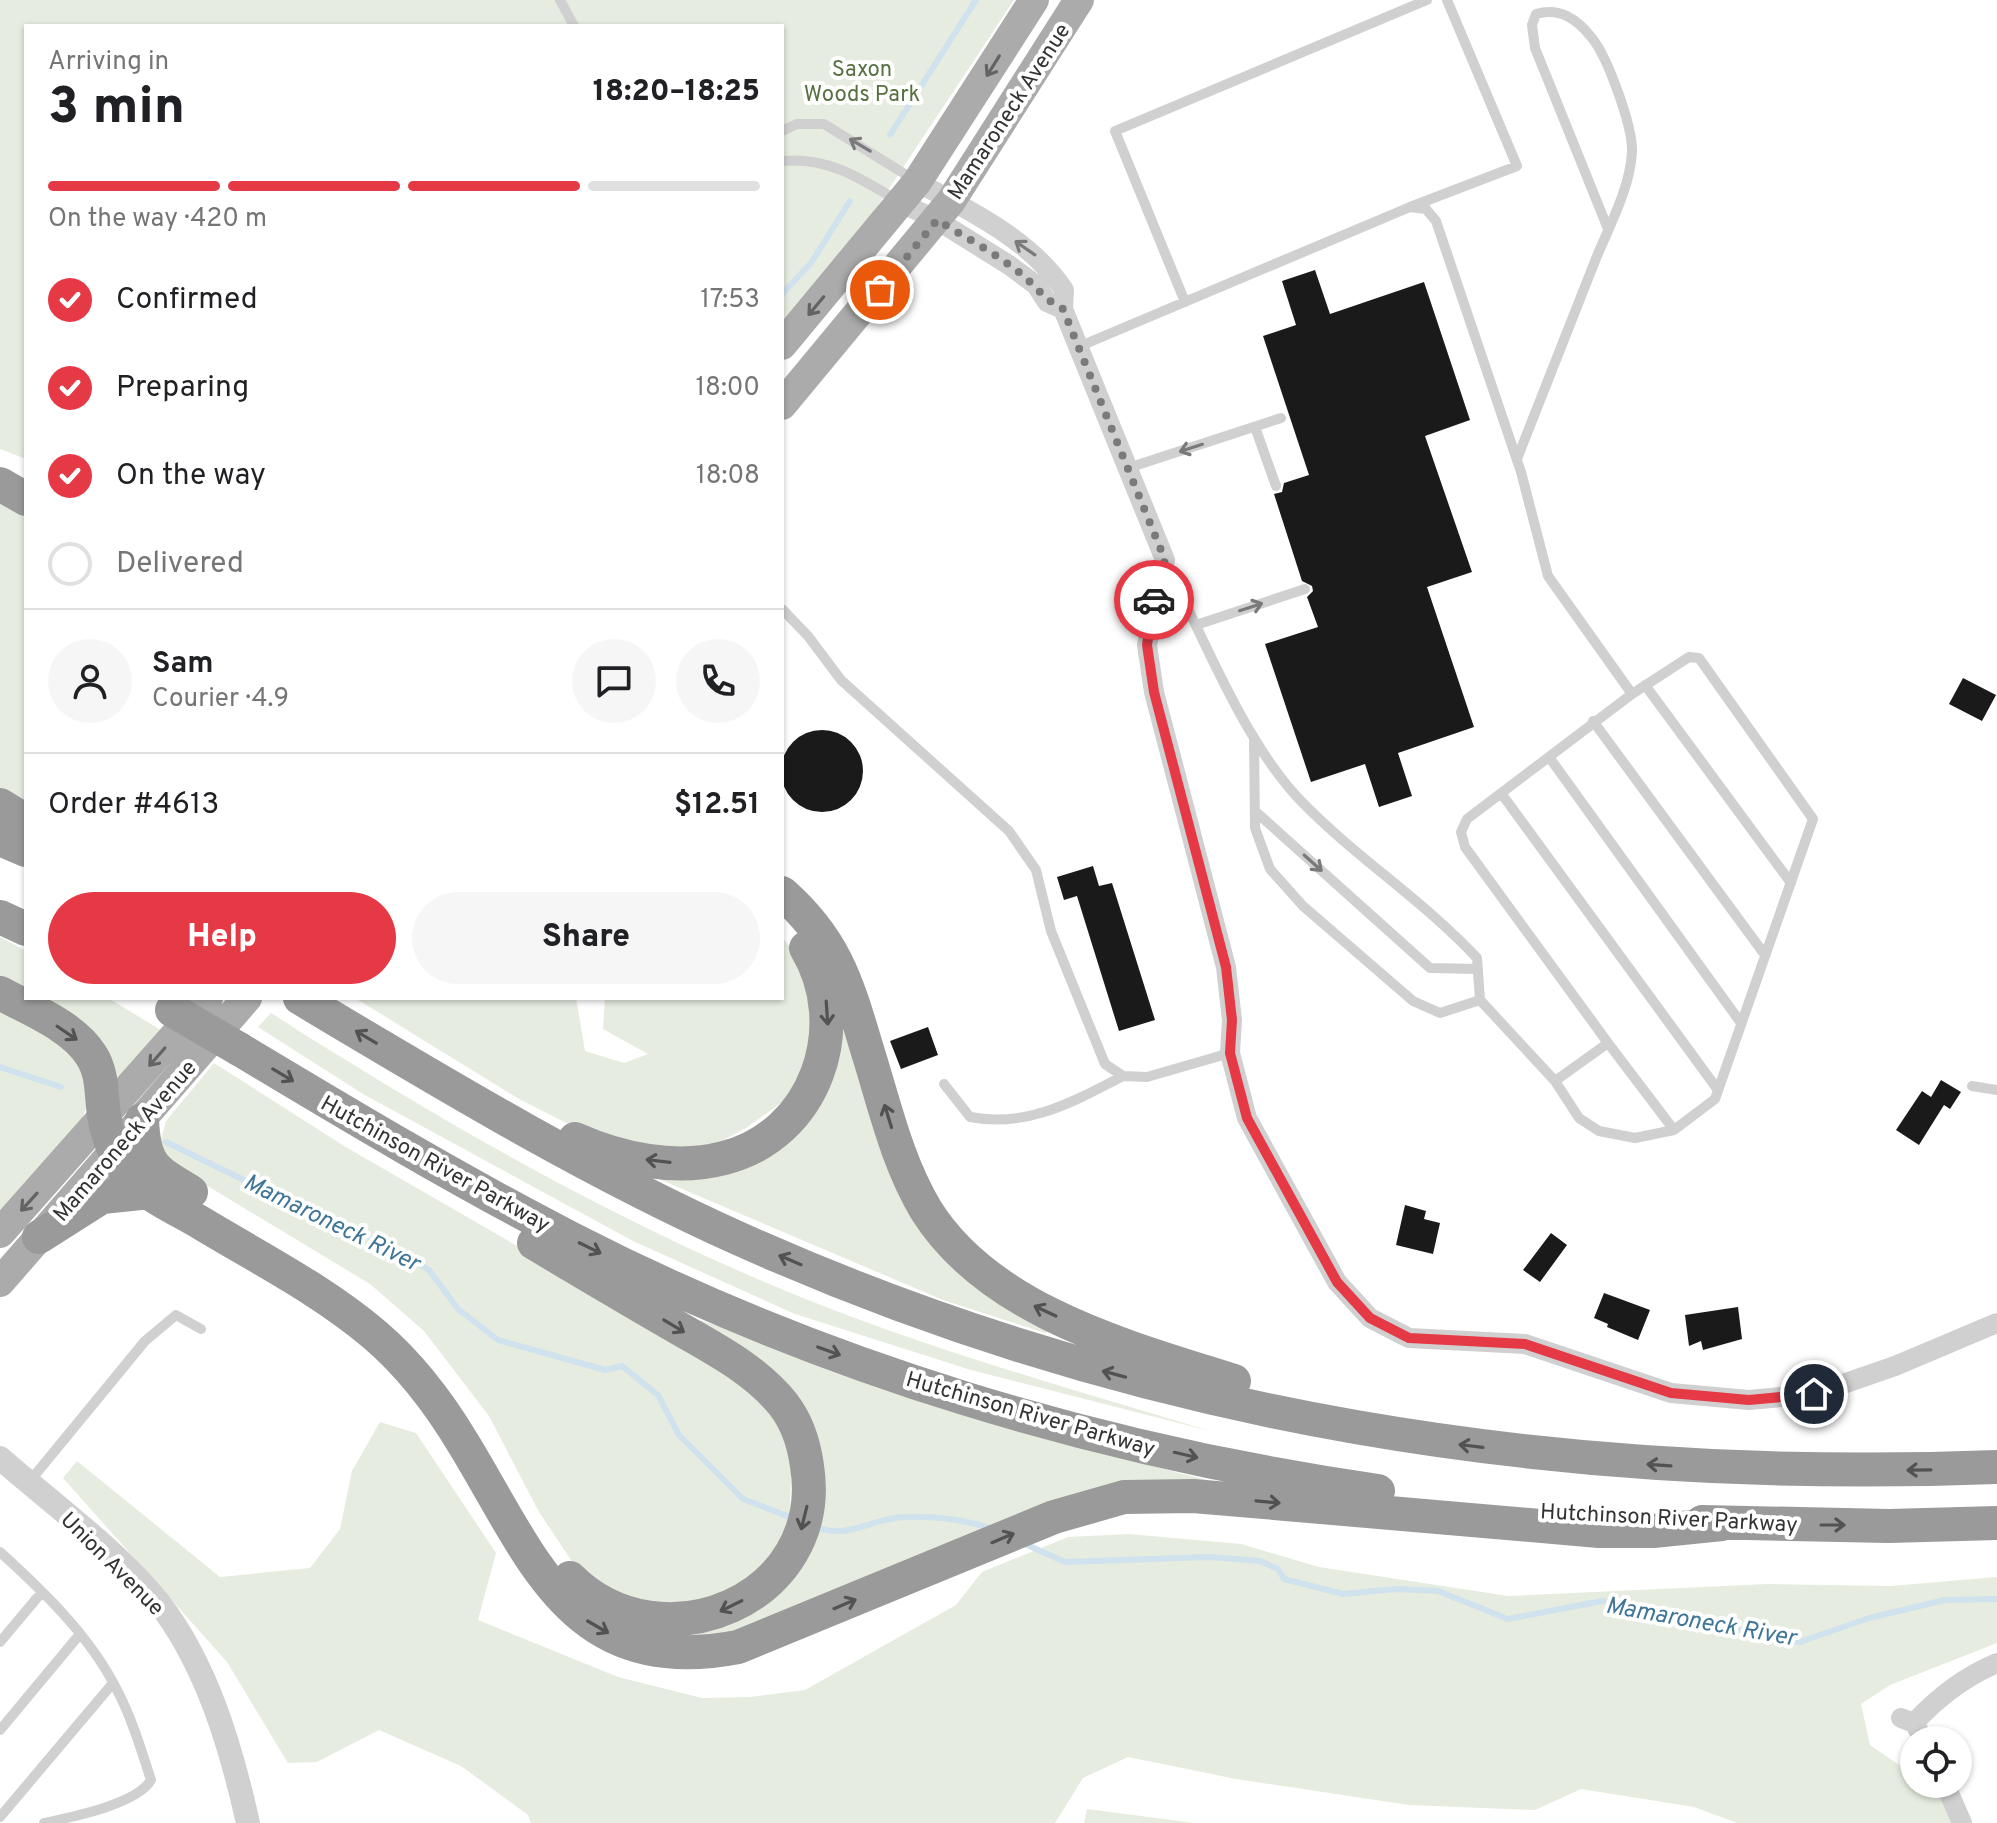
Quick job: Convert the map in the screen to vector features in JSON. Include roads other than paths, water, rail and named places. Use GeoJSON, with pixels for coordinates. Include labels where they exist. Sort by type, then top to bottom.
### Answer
{"type":"FeatureCollection","features":[{"type":"Feature","properties":{"kind":"highway"},"geometry":{"type":"LineString","coordinates":[[0,461],[24,473]]}},
{"type":"Feature","properties":{"kind":"highway"},"geometry":{"type":"LineString","coordinates":[[0,484],[24,498]]}},
{"type":"Feature","properties":{"kind":"highway"},"geometry":{"type":"LineString","coordinates":[[0,805],[24,820]]}},
{"type":"Feature","properties":{"kind":"highway"},"geometry":{"type":"LineString","coordinates":[[0,839],[24,849]]}},
{"type":"Feature","properties":{"kind":"highway"},"geometry":{"type":"LineString","coordinates":[[784,895],[819,929],[835,956],[848,987],[908,1174],[937,1226],[975,1266],[1023,1300],[1097,1333],[1178,1363],[1409,1438]]}},
{"type":"Feature","properties":{"kind":"highway"},"geometry":{"type":"LineString","coordinates":[[432,1077],[585,1144],[616,1153],[674,1163],[710,1161],[744,1151],[771,1136],[799,1108],[819,1071],[827,1042],[828,1010],[820,976],[806,949],[784,923]]}},
{"type":"Feature","properties":{"kind":"highway"},"geometry":{"type":"LineString","coordinates":[[0,993],[83,1044],[99,1072],[110,1134],[129,1177],[322,1297],[357,1321],[393,1352],[425,1387],[451,1424],[540,1574],[573,1610],[613,1636],[642,1647],[675,1652],[738,1647],[1054,1517],[1110,1500],[1154,1494],[1599,1531],[1653,1531],[1722,1524]]}},
{"type":"Feature","properties":{"kind":"highway"},"geometry":{"type":"LineString","coordinates":[[303,1000],[432,1077],[668,1206],[765,1250],[907,1307],[1114,1374],[1409,1438],[1533,1454],[1710,1467],[1897,1470],[1997,1467]]}},
{"type":"Feature","properties":{"kind":"highway","name":"Hutchinson River Parkway"},"geometry":{"type":"LineString","coordinates":[[162,1004],[480,1189],[605,1255],[798,1339],[957,1395],[1128,1443],[1336,1485],[1499,1506],[1722,1524],[1997,1523]]}},
{"type":"Feature","properties":{"kind":"highway"},"geometry":{"type":"LineString","coordinates":[[142,1120],[145,1155],[155,1169],[321,1269],[380,1312],[413,1342],[470,1414],[556,1560],[572,1580],[593,1597],[618,1610],[646,1619],[696,1618],[721,1611],[744,1599],[773,1576],[789,1555],[805,1518],[808,1478],[802,1441],[790,1414],[752,1372],[448,1190],[327,1101]]}},
{"type":"Feature","properties":{"kind":"highway"},"geometry":{"type":"LineString","coordinates":[[39,1237],[102,1197],[150,1192]]}},
{"type":"Feature","properties":{"kind":"main road","name":"Mamaroneck Avenue"},"geometry":{"type":"LineString","coordinates":[[784,343],[909,192],[1034,0]]}},
{"type":"Feature","properties":{"kind":"main road","name":"Mamaroneck Avenue"},"geometry":{"type":"LineString","coordinates":[[784,403],[944,210],[1079,0]]}},
{"type":"Feature","properties":{"kind":"main road","name":"Mamaroneck Avenue"},"geometry":{"type":"LineString","coordinates":[[0,1282],[39,1237],[207,1000]]}},
{"type":"Feature","properties":{"kind":"main road","name":"Mamaroneck Avenue"},"geometry":{"type":"LineString","coordinates":[[0,1233],[110,1134],[142,1120],[245,1000]]}},
{"type":"Feature","properties":{"kind":"street"},"geometry":{"type":"LineString","coordinates":[[909,192],[944,210],[1036,285],[1047,302],[1063,309],[1165,560],[1147,645],[1154,692],[1226,967],[1232,1020],[1230,1053],[1247,1118],[1337,1282],[1370,1318],[1409,1338],[1525,1344],[1671,1393],[1749,1400],[1807,1395],[1843,1384],[1997,1323]]}},
{"type":"Feature","properties":{"kind":"street","name":"Union Avenue"},"geometry":{"type":"LineString","coordinates":[[0,1458],[158,1602],[180,1635],[212,1700],[237,1774],[248,1823]]}},
{"type":"Feature","properties":{"kind":"street"},"geometry":{"type":"LineString","coordinates":[[1914,1726],[1941,1698],[1981,1670],[1997,1663]]}},
{"type":"Feature","properties":{"kind":"street"},"geometry":{"type":"LineString","coordinates":[[1951,1798],[1962,1823]]}},
{"type":"Feature","properties":{"kind":"lane"},"geometry":{"type":"LineString","coordinates":[[560,0],[573,24]]}},
{"type":"Feature","properties":{"kind":"lane"},"geometry":{"type":"LineString","coordinates":[[1185,302],[1115,131],[1427,0]]}},
{"type":"Feature","properties":{"kind":"lane"},"geometry":{"type":"LineString","coordinates":[[1078,347],[1410,207],[1517,166],[1447,0]]}},
{"type":"Feature","properties":{"kind":"lane"},"geometry":{"type":"LineString","coordinates":[[1517,459],[1630,174],[1632,148],[1628,122],[1597,45],[1565,14],[1551,10],[1536,14],[1532,25],[1535,48],[1608,229]]}},
{"type":"Feature","properties":{"kind":"lane"},"geometry":{"type":"LineString","coordinates":[[784,130],[797,124],[824,124],[909,192]]}},
{"type":"Feature","properties":{"kind":"lane"},"geometry":{"type":"LineString","coordinates":[[784,161],[797,160],[843,168],[909,192]]}},
{"type":"Feature","properties":{"kind":"lane"},"geometry":{"type":"LineString","coordinates":[[1410,207],[1426,209],[1436,221],[1517,459],[1548,576],[1632,694]]}},
{"type":"Feature","properties":{"kind":"lane"},"geometry":{"type":"LineString","coordinates":[[1128,468],[1281,418]]}},
{"type":"Feature","properties":{"kind":"lane"},"geometry":{"type":"LineString","coordinates":[[1255,427],[1276,486]]}},
{"type":"Feature","properties":{"kind":"lane"},"geometry":{"type":"LineString","coordinates":[[1165,560],[1254,736],[1300,800],[1477,958],[1480,1000],[1555,1081],[1579,1118],[1599,1131],[1635,1138],[1674,1130],[1715,1099],[1813,819],[1699,658],[1689,657],[1593,721],[1467,819],[1461,832],[1465,847],[1674,1130]]}},
{"type":"Feature","properties":{"kind":"lane"},"geometry":{"type":"LineString","coordinates":[[1196,625],[1305,589]]}},
{"type":"Feature","properties":{"kind":"lane"},"geometry":{"type":"LineString","coordinates":[[784,611],[808,636],[841,680],[1009,831],[1036,870],[1051,931],[1094,1044],[1105,1064],[1123,1076]]}},
{"type":"Feature","properties":{"kind":"lane"},"geometry":{"type":"LineString","coordinates":[[1645,685],[1791,883]]}},
{"type":"Feature","properties":{"kind":"lane"},"geometry":{"type":"LineString","coordinates":[[1593,721],[1765,955]]}},
{"type":"Feature","properties":{"kind":"lane"},"geometry":{"type":"LineString","coordinates":[[1254,736],[1255,828],[1270,869],[1303,906],[1413,1001],[1440,1013],[1480,1000]]}},
{"type":"Feature","properties":{"kind":"lane"},"geometry":{"type":"LineString","coordinates":[[1549,757],[1741,1023]]}},
{"type":"Feature","properties":{"kind":"lane"},"geometry":{"type":"LineString","coordinates":[[1501,793],[1718,1090]]}},
{"type":"Feature","properties":{"kind":"lane"},"geometry":{"type":"LineString","coordinates":[[1255,811],[1430,968],[1478,969]]}},
{"type":"Feature","properties":{"kind":"lane"},"geometry":{"type":"LineString","coordinates":[[1555,1081],[1608,1043]]}},
{"type":"Feature","properties":{"kind":"lane"},"geometry":{"type":"LineString","coordinates":[[944,1084],[970,1117],[996,1122],[1043,1112],[1078,1099],[1123,1076],[1147,1077],[1230,1053]]}},
{"type":"Feature","properties":{"kind":"lane"},"geometry":{"type":"LineString","coordinates":[[1972,1086],[1997,1090]]}},
{"type":"Feature","properties":{"kind":"lane"},"geometry":{"type":"LineString","coordinates":[[28,1482],[145,1341],[176,1315],[201,1329]]}},
{"type":"Feature","properties":{"kind":"lane"},"geometry":{"type":"LineString","coordinates":[[0,1552],[80,1634],[113,1683],[151,1780],[145,1790],[82,1814],[44,1823]]}},
{"type":"Feature","properties":{"kind":"lane"},"geometry":{"type":"LineString","coordinates":[[2,1636],[42,1592]]}},
{"type":"Feature","properties":{"kind":"lane"},"geometry":{"type":"LineString","coordinates":[[0,1730],[80,1634]]}},
{"type":"Feature","properties":{"kind":"lane"},"geometry":{"type":"LineString","coordinates":[[0,1817],[113,1683]]}},
{"type":"Feature","properties":{"kind":"waterway"},"geometry":{"type":"LineString","coordinates":[[890,135],[976,0]]}},
{"type":"Feature","properties":{"kind":"waterway"},"geometry":{"type":"LineString","coordinates":[[784,292],[811,263],[850,201]]}},
{"type":"Feature","properties":{"kind":"waterway","name":"Mamaroneck River"},"geometry":{"type":"LineString","coordinates":[[0,1067],[61,1087]]}},
{"type":"Feature","properties":{"kind":"waterway","name":"Mamaroneck River"},"geometry":{"type":"LineString","coordinates":[[166,1142],[289,1202],[380,1241],[429,1270],[458,1309],[498,1340],[605,1370],[622,1366],[658,1395],[679,1435],[743,1499],[795,1519]]}},
{"type":"Feature","properties":{"kind":"waterway","name":"Mamaroneck River"},"geometry":{"type":"LineString","coordinates":[[812,1526],[838,1531],[892,1518],[916,1517],[961,1521],[993,1529]]}},
{"type":"Feature","properties":{"kind":"waterway","name":"Mamaroneck River"},"geometry":{"type":"LineString","coordinates":[[1025,1544],[1065,1562],[1209,1557],[1260,1561],[1278,1569],[1284,1579],[1343,1594],[1396,1589],[1438,1591],[1508,1619],[1602,1601],[1673,1613],[1776,1640],[1800,1642],[1869,1618],[1945,1600],[1997,1599]]}},
{"type":"Feature","properties":{"kind":"park label","name":"Saxon Woods Park"},"geometry":{"type":"Point","coordinates":[862,80]}}]}
